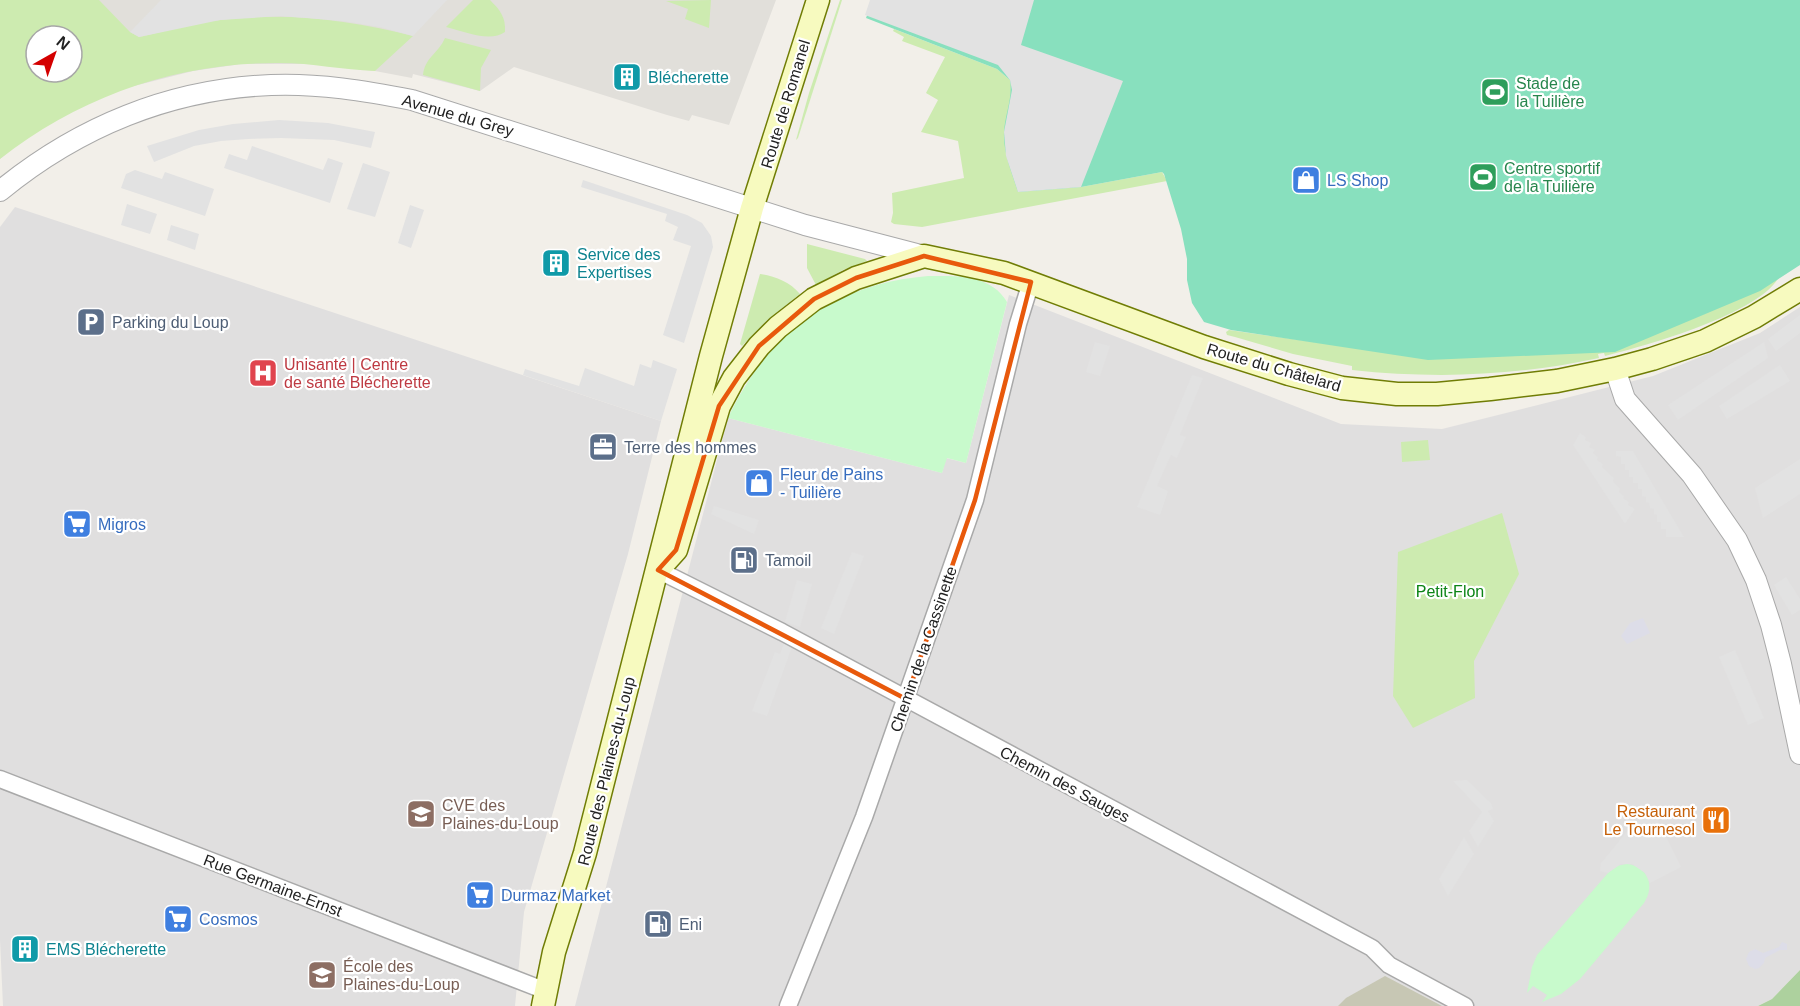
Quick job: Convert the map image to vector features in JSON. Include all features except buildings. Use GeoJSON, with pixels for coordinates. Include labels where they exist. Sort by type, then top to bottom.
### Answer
{"type":"FeatureCollection","features":[{"type":"Feature","properties":{"kind":"main road","name":"Route de Romanel"},"geometry":{"type":"LineString","coordinates":[[752,208],[818,0]]}},
{"type":"Feature","properties":{"kind":"main road","name":"Route des Plaines-du-Loup"},"geometry":{"type":"LineString","coordinates":[[544,999],[554,952],[585,853],[658,570],[689,438],[752,208]]}},
{"type":"Feature","properties":{"kind":"main road","name":"Route des Plaines-du-Loup"},"geometry":{"type":"LineString","coordinates":[[658,570],[676,550],[719,406],[734,378],[759,346],[778,327],[814,299],[856,278],[924,256]]}},
{"type":"Feature","properties":{"kind":"main road","name":"Route du Châtelard"},"geometry":{"type":"LineString","coordinates":[[924,256],[973,266],[1031,282],[1089,306],[1289,374],[1342,388],[1397,394],[1437,394],[1557,381],[1615,369],[1705,341],[1754,317],[1800,289]]}},
{"type":"Feature","properties":{"kind":"street","name":"Avenue du Grey"},"geometry":{"type":"LineString","coordinates":[[0,190],[43,158],[106,123],[130,113],[196,93],[290,85],[347,89],[412,100],[805,225],[924,256]]}},
{"type":"Feature","properties":{"kind":"street","name":"Chemin de la Cassinette"},"geometry":{"type":"LineString","coordinates":[[788,1006],[864,817],[975,500],[1018,324],[1031,282]]}},
{"type":"Feature","properties":{"kind":"street"},"geometry":{"type":"LineString","coordinates":[[1615,369],[1625,399],[1692,475],[1715,505],[1737,540],[1756,580],[1771,625],[1800,754]]}},
{"type":"Feature","properties":{"kind":"street","name":"Chemin des Sauges"},"geometry":{"type":"LineString","coordinates":[[658,570],[782,632],[1372,948],[1389,965],[1465,1006]]}},
{"type":"Feature","properties":{"kind":"street","name":"Rue Germaine-Ernst"},"geometry":{"type":"LineString","coordinates":[[0,779],[544,999]]}},
{"type":"Feature","properties":{"kind":"highlighted area"},"geometry":{"type":"Polygon","coordinates":[[[924,256],[1031,282],[975,500],[906,699],[658,570],[676,550],[719,406],[759,346],[814,299],[856,278],[924,256]]]}},
{"type":"Feature","properties":{"kind":"shaded area"},"geometry":{"type":"Polygon","coordinates":[[[0,0],[776,0],[729,125],[692,115],[689,121],[514,67],[480,91],[413,74],[412,78],[313,64],[241,64],[193,71],[126,88],[75,109],[28,136],[0,159],[0,0]]]}},
{"type":"Feature","properties":{"kind":"shaded area"},"geometry":{"type":"Polygon","coordinates":[[[161,0],[447,0],[413,36],[380,27],[343,21],[281,16],[220,20],[139,37],[130,32],[161,0]]]}},
{"type":"Feature","properties":{"kind":"shaded area"},"geometry":{"type":"Polygon","coordinates":[[[870,0],[1034,0],[1021,45],[1123,81],[1081,187],[1018,192],[1006,156],[1004,132],[1012,90],[1010,80],[998,65],[865,15],[870,0]]]}},
{"type":"Feature","properties":{"kind":"shaded area"},"geometry":{"type":"Polygon","coordinates":[[[279,120],[328,123],[375,132],[371,148],[334,140],[248,139],[194,146],[154,162],[147,146],[199,130],[279,120]]]}},
{"type":"Feature","properties":{"kind":"shaded area"},"geometry":{"type":"Polygon","coordinates":[[[252,146],[323,170],[328,158],[343,163],[330,203],[224,168],[229,154],[247,160],[252,146]]]}},
{"type":"Feature","properties":{"kind":"shaded area"},"geometry":{"type":"Polygon","coordinates":[[[363,163],[390,172],[375,217],[347,209],[363,163]]]}},
{"type":"Feature","properties":{"kind":"shaded area"},"geometry":{"type":"Polygon","coordinates":[[[135,170],[162,179],[165,172],[214,189],[205,216],[121,188],[126,174],[135,170]]]}},
{"type":"Feature","properties":{"kind":"shaded area"},"geometry":{"type":"Polygon","coordinates":[[[583,180],[687,215],[702,223],[711,236],[713,247],[684,343],[663,335],[691,246],[673,240],[678,227],[665,221],[667,214],[581,187],[583,180]]]}},
{"type":"Feature","properties":{"kind":"shaded area"},"geometry":{"type":"Polygon","coordinates":[[[127,204],[157,214],[150,234],[121,225],[127,204]]]}},
{"type":"Feature","properties":{"kind":"shaded area"},"geometry":{"type":"Polygon","coordinates":[[[410,205],[424,210],[411,248],[398,243],[410,205]]]}},
{"type":"Feature","properties":{"kind":"shaded area"},"geometry":{"type":"Polygon","coordinates":[[[15,207],[661,421],[628,554],[524,912],[515,1006],[3,1006],[0,940],[0,227],[15,207]]]}},
{"type":"Feature","properties":{"kind":"shaded area"},"geometry":{"type":"Polygon","coordinates":[[[171,225],[199,234],[195,250],[167,240],[171,225]]]}},
{"type":"Feature","properties":{"kind":"shaded area"},"geometry":{"type":"Polygon","coordinates":[[[1009,295],[1341,424],[1442,429],[1653,376],[1760,333],[1800,307],[1800,970],[1772,999],[1758,1006],[575,1006],[728,418],[942,473],[946,458],[966,463],[1009,295]]]}},
{"type":"Feature","properties":{"kind":"shaded area"},"geometry":{"type":"Polygon","coordinates":[[[1800,315],[1800,333],[1776,351],[1768,339],[1800,315]]]}},
{"type":"Feature","properties":{"kind":"shaded area"},"geometry":{"type":"Polygon","coordinates":[[[1095,342],[1110,346],[1100,376],[1086,372],[1095,342]]]}},
{"type":"Feature","properties":{"kind":"shaded area"},"geometry":{"type":"Polygon","coordinates":[[[1764,342],[1768,358],[1678,420],[1668,405],[1764,342]]]}},
{"type":"Feature","properties":{"kind":"shaded area"},"geometry":{"type":"Polygon","coordinates":[[[653,360],[677,369],[661,421],[523,375],[525,369],[579,386],[585,368],[634,386],[640,364],[651,368],[653,360]]]}},
{"type":"Feature","properties":{"kind":"shaded area"},"geometry":{"type":"Polygon","coordinates":[[[1780,365],[1790,381],[1727,419],[1719,406],[1780,365]]]}},
{"type":"Feature","properties":{"kind":"shaded area"},"geometry":{"type":"Polygon","coordinates":[[[1192,375],[1203,378],[1180,435],[1186,437],[1177,458],[1171,455],[1157,486],[1168,491],[1160,515],[1137,507],[1192,375]]]}},
{"type":"Feature","properties":{"kind":"shaded area"},"geometry":{"type":"Polygon","coordinates":[[[1580,433],[1586,437],[1585,440],[1591,443],[1589,447],[1595,450],[1593,453],[1598,457],[1597,460],[1614,478],[1613,481],[1620,489],[1619,492],[1629,502],[1628,505],[1635,509],[1625,524],[1573,445],[1580,433]]]}},
{"type":"Feature","properties":{"kind":"shaded area"},"geometry":{"type":"Polygon","coordinates":[[[1616,451],[1633,451],[1684,537],[1666,537],[1666,529],[1661,529],[1661,522],[1657,522],[1654,509],[1650,508],[1649,503],[1646,502],[1646,497],[1642,496],[1642,489],[1638,489],[1638,483],[1633,483],[1633,477],[1629,477],[1629,470],[1625,470],[1625,464],[1621,464],[1621,457],[1616,456],[1616,451]]]}},
{"type":"Feature","properties":{"kind":"shaded area"},"geometry":{"type":"Polygon","coordinates":[[[1800,459],[1800,494],[1763,518],[1755,488],[1800,459]]]}},
{"type":"Feature","properties":{"kind":"shaded area"},"geometry":{"type":"Polygon","coordinates":[[[714,506],[759,520],[754,534],[711,514],[714,506]]]}},
{"type":"Feature","properties":{"kind":"shaded area"},"geometry":{"type":"Polygon","coordinates":[[[852,552],[864,556],[834,634],[821,628],[852,552]]]}},
{"type":"Feature","properties":{"kind":"shaded area"},"geometry":{"type":"Polygon","coordinates":[[[1786,577],[1800,599],[1800,610],[1792,615],[1774,585],[1786,577]]]}},
{"type":"Feature","properties":{"kind":"shaded area"},"geometry":{"type":"Polygon","coordinates":[[[797,580],[812,584],[800,627],[785,622],[797,580]]]}},
{"type":"Feature","properties":{"kind":"shaded area"},"geometry":{"type":"Polygon","coordinates":[[[1643,618],[1650,633],[1627,644],[1621,636],[1630,623],[1643,618]]]}},
{"type":"Feature","properties":{"kind":"shaded area"},"geometry":{"type":"Polygon","coordinates":[[[785,641],[793,644],[767,716],[752,711],[775,652],[780,654],[785,641]]]}},
{"type":"Feature","properties":{"kind":"shaded area"},"geometry":{"type":"Polygon","coordinates":[[[1735,650],[1764,718],[1748,725],[1719,657],[1735,650]]]}},
{"type":"Feature","properties":{"kind":"shaded area"},"geometry":{"type":"Polygon","coordinates":[[[1467,780],[1491,803],[1493,809],[1488,811],[1494,821],[1478,847],[1469,831],[1482,812],[1453,781],[1467,780]]]}},
{"type":"Feature","properties":{"kind":"shaded area"},"geometry":{"type":"Polygon","coordinates":[[[1653,811],[1681,867],[1650,883],[1645,873],[1632,864],[1621,864],[1608,873],[1600,871],[1601,863],[1638,818],[1653,811]]]}},
{"type":"Feature","properties":{"kind":"shaded area"},"geometry":{"type":"Polygon","coordinates":[[[1464,837],[1474,854],[1448,896],[1439,879],[1464,837]]]}},
{"type":"Feature","properties":{"kind":"shaded area"},"geometry":{"type":"Polygon","coordinates":[[[1782,942],[1787,944],[1787,950],[1780,950],[1765,958],[1759,968],[1749,966],[1746,959],[1749,952],[1755,949],[1763,953],[1779,947],[1782,942]]]}},
{"type":"Feature","properties":{"kind":"shaded area"},"geometry":{"type":"Polygon","coordinates":[[[1385,976],[1442,1006],[1338,1006],[1346,998],[1385,976]]]}},
{"type":"Feature","properties":{"kind":"green space"},"geometry":{"type":"Polygon","coordinates":[[[0,0],[99,0],[130,32],[139,37],[211,21],[270,17],[342,22],[413,36],[375,71],[292,63],[242,64],[204,69],[168,76],[132,87],[63,117],[0,159],[0,0]]]}},
{"type":"Feature","properties":{"kind":"green space"},"geometry":{"type":"Polygon","coordinates":[[[473,0],[490,0],[497,7],[502,14],[505,32],[499,35],[484,36],[446,27],[473,0]]]}},
{"type":"Feature","properties":{"kind":"green space"},"geometry":{"type":"Polygon","coordinates":[[[711,0],[709,28],[685,19],[688,9],[666,1],[711,0]]]}},
{"type":"Feature","properties":{"kind":"green space"},"geometry":{"type":"Polygon","coordinates":[[[840,0],[842,0],[796,140],[809,93],[840,0]]]}},
{"type":"Feature","properties":{"kind":"green space","name":"Centre sportif de la Tuilière"},"geometry":{"type":"Polygon","coordinates":[[[873,0],[1800,0],[1800,265],[1760,291],[1615,352],[1428,360],[1231,330],[1204,322],[1192,303],[1181,229],[1162,172],[1081,187],[1018,192],[1008,163],[1004,140],[1010,80],[997,69],[866,18],[873,0]]]}},
{"type":"Feature","properties":{"kind":"green space"},"geometry":{"type":"Polygon","coordinates":[[[894,29],[997,69],[1010,80],[1012,90],[1004,133],[1018,192],[1081,187],[1162,172],[1167,181],[922,227],[894,224],[891,222],[892,193],[964,178],[958,141],[921,132],[938,100],[926,93],[945,57],[902,41],[904,37],[893,31],[894,29]]]}},
{"type":"Feature","properties":{"kind":"green space"},"geometry":{"type":"Polygon","coordinates":[[[445,38],[491,50],[481,68],[480,91],[423,75],[426,64],[445,38]]]}},
{"type":"Feature","properties":{"kind":"green space"},"geometry":{"type":"Polygon","coordinates":[[[807,244],[867,261],[843,270],[816,285],[807,268],[807,244]]]}},
{"type":"Feature","properties":{"kind":"green space"},"geometry":{"type":"Polygon","coordinates":[[[760,274],[782,280],[800,294],[767,320],[742,346],[740,344],[760,274]]]}},
{"type":"Feature","properties":{"kind":"green space"},"geometry":{"type":"Polygon","coordinates":[[[1780,275],[1769,289],[1751,302],[1701,326],[1605,356],[1604,353],[1598,354],[1599,358],[1537,369],[1445,375],[1352,370],[1352,366],[1293,354],[1227,335],[1226,332],[1229,330],[1376,351],[1780,275]]]}},
{"type":"Feature","properties":{"kind":"green space"},"geometry":{"type":"Polygon","coordinates":[[[928,276],[972,278],[982,281],[992,286],[1007,302],[966,463],[947,458],[942,473],[728,418],[744,388],[763,361],[807,318],[834,302],[862,290],[894,281],[928,276]]]}},
{"type":"Feature","properties":{"kind":"green space"},"geometry":{"type":"Polygon","coordinates":[[[1428,440],[1430,460],[1402,462],[1401,442],[1428,440]]]}},
{"type":"Feature","properties":{"kind":"green space","name":"Petit-Flon"},"geometry":{"type":"Polygon","coordinates":[[[1502,513],[1519,574],[1474,661],[1475,698],[1413,728],[1393,696],[1398,552],[1502,513]]]}},
{"type":"Feature","properties":{"kind":"green space"},"geometry":{"type":"Polygon","coordinates":[[[1627,864],[1640,868],[1648,878],[1649,890],[1644,903],[1580,979],[1561,994],[1542,1002],[1547,995],[1533,986],[1527,993],[1537,955],[1608,873],[1616,866],[1627,864]]]}},
{"type":"Feature","properties":{"kind":"green space"},"geometry":{"type":"Polygon","coordinates":[[[1800,970],[1800,1006],[1758,1006],[1772,999],[1800,970]]]}},
{"type":"Feature","properties":{"kind":"place","name":"Blécherette"},"geometry":{"type":"Point","coordinates":[627,77]}},
{"type":"Feature","properties":{"kind":"place","name":"Stade de la Tuilière"},"geometry":{"type":"Point","coordinates":[1495,92]}},
{"type":"Feature","properties":{"kind":"place","name":"Centre sportif de la Tuilière"},"geometry":{"type":"Point","coordinates":[1483,177]}},
{"type":"Feature","properties":{"kind":"place","name":"LS Shop"},"geometry":{"type":"Point","coordinates":[1306,180]}},
{"type":"Feature","properties":{"kind":"place","name":"Service des Expertises"},"geometry":{"type":"Point","coordinates":[556,263]}},
{"type":"Feature","properties":{"kind":"place","name":"Parking du Loup"},"geometry":{"type":"Point","coordinates":[91,322]}},
{"type":"Feature","properties":{"kind":"place","name":"Unisanté | Centre de santé Blécherette"},"geometry":{"type":"Point","coordinates":[263,373]}},
{"type":"Feature","properties":{"kind":"place","name":"Terre des hommes"},"geometry":{"type":"Point","coordinates":[603,447]}},
{"type":"Feature","properties":{"kind":"place","name":"Fleur de Pains - Tuilière"},"geometry":{"type":"Point","coordinates":[759,483]}},
{"type":"Feature","properties":{"kind":"place","name":"Migros"},"geometry":{"type":"Point","coordinates":[77,524]}},
{"type":"Feature","properties":{"kind":"place","name":"Tamoil"},"geometry":{"type":"Point","coordinates":[744,560]}},
{"type":"Feature","properties":{"kind":"place","name":"CVE des Plaines-du-Loup"},"geometry":{"type":"Point","coordinates":[421,814]}},
{"type":"Feature","properties":{"kind":"place","name":"Restaurant Le Tournesol"},"geometry":{"type":"Point","coordinates":[1716,820]}},
{"type":"Feature","properties":{"kind":"place","name":"Durmaz Market"},"geometry":{"type":"Point","coordinates":[480,895]}},
{"type":"Feature","properties":{"kind":"place","name":"Cosmos"},"geometry":{"type":"Point","coordinates":[178,919]}},
{"type":"Feature","properties":{"kind":"place","name":"Eni"},"geometry":{"type":"Point","coordinates":[658,924]}},
{"type":"Feature","properties":{"kind":"place","name":"EMS Blécherette"},"geometry":{"type":"Point","coordinates":[25,949]}},
{"type":"Feature","properties":{"kind":"place","name":"École des Plaines-du-Loup"},"geometry":{"type":"Point","coordinates":[322,975]}}]}
